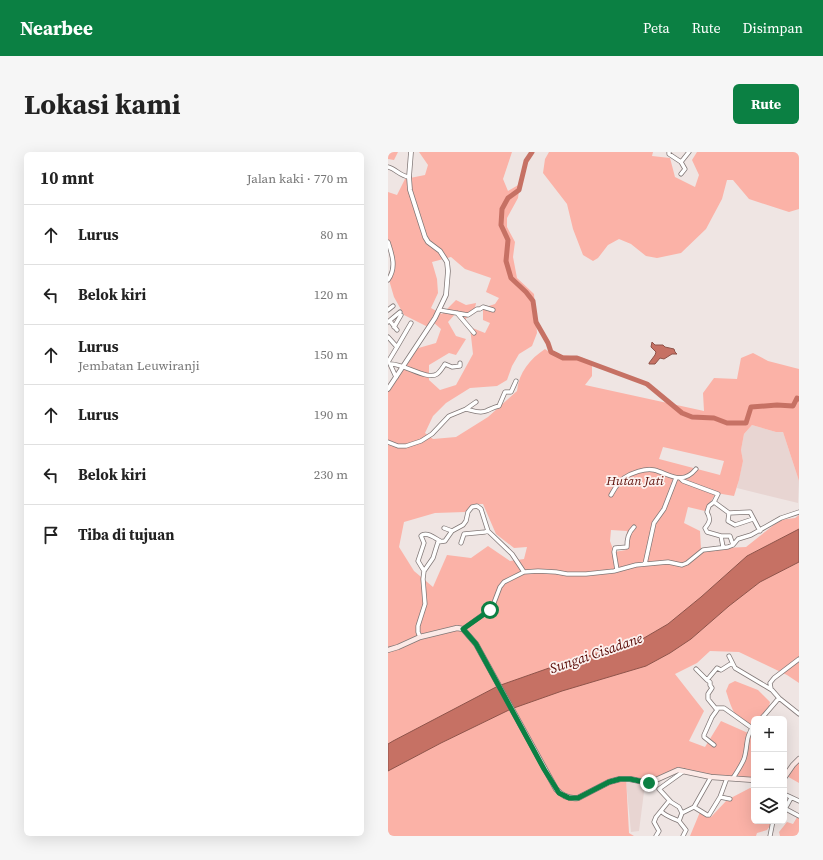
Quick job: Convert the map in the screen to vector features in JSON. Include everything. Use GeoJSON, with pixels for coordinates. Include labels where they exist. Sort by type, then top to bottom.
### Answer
{"type":"FeatureCollection","features":[{"type":"Feature","properties":{"kind":"main road"},"geometry":{"type":"LineString","coordinates":[[388,650],[420,637],[457,628],[463,629],[476,644],[556,789],[559,793],[569,798],[578,798],[609,782],[620,779],[630,779],[649,783],[675,771],[684,771],[711,777],[751,780]]}},
{"type":"Feature","properties":{"kind":"main road"},"geometry":{"type":"LineString","coordinates":[[787,773],[793,764],[799,759]]}},
{"type":"Feature","properties":{"kind":"street"},"geometry":{"type":"LineString","coordinates":[[388,389],[439,310],[446,295],[448,271],[447,262],[440,251],[428,242],[425,237],[410,190],[409,177],[411,152]]}},
{"type":"Feature","properties":{"kind":"street"},"geometry":{"type":"LineString","coordinates":[[669,152],[681,162],[685,169],[681,174]]}},
{"type":"Feature","properties":{"kind":"street"},"geometry":{"type":"LineString","coordinates":[[681,162],[689,152]]}},
{"type":"Feature","properties":{"kind":"street"},"geometry":{"type":"LineString","coordinates":[[388,167],[402,176],[409,177]]}},
{"type":"Feature","properties":{"kind":"street"},"geometry":{"type":"LineString","coordinates":[[388,242],[393,264],[388,280]]}},
{"type":"Feature","properties":{"kind":"street"},"geometry":{"type":"LineString","coordinates":[[388,310],[393,306]]}},
{"type":"Feature","properties":{"kind":"street"},"geometry":{"type":"LineString","coordinates":[[439,310],[468,315],[483,307],[493,310]]}},
{"type":"Feature","properties":{"kind":"street"},"geometry":{"type":"LineString","coordinates":[[457,313],[474,333]]}},
{"type":"Feature","properties":{"kind":"street"},"geometry":{"type":"LineString","coordinates":[[394,327],[400,314],[389,322],[394,327],[397,330]]}},
{"type":"Feature","properties":{"kind":"street"},"geometry":{"type":"LineString","coordinates":[[389,363],[411,323]]}},
{"type":"Feature","properties":{"kind":"street"},"geometry":{"type":"LineString","coordinates":[[388,337],[397,347]]}},
{"type":"Feature","properties":{"kind":"street"},"geometry":{"type":"LineString","coordinates":[[389,363],[433,376],[438,373],[445,364],[456,367],[460,366],[460,363]]}},
{"type":"Feature","properties":{"kind":"street"},"geometry":{"type":"LineString","coordinates":[[389,363],[396,377]]}},
{"type":"Feature","properties":{"kind":"street"},"geometry":{"type":"LineString","coordinates":[[466,408],[478,412],[484,412],[499,406],[505,392],[511,392],[516,381]]}},
{"type":"Feature","properties":{"kind":"street"},"geometry":{"type":"LineString","coordinates":[[388,442],[398,446],[406,446],[421,441],[432,434],[449,416],[476,402]]}},
{"type":"Feature","properties":{"kind":"street"},"geometry":{"type":"LineString","coordinates":[[678,478],[689,476],[696,469]]}},
{"type":"Feature","properties":{"kind":"street"},"geometry":{"type":"LineString","coordinates":[[611,495],[617,485],[625,477],[646,470],[653,470],[678,478],[718,494],[707,512],[710,518],[709,524],[705,528],[707,532],[721,536],[730,536],[733,545]]}},
{"type":"Feature","properties":{"kind":"street"},"geometry":{"type":"LineString","coordinates":[[645,564],[654,523],[664,508],[678,478]]}},
{"type":"Feature","properties":{"kind":"street"},"geometry":{"type":"LineString","coordinates":[[714,502],[729,513],[750,512],[760,531]]}},
{"type":"Feature","properties":{"kind":"street"},"geometry":{"type":"LineString","coordinates":[[420,637],[418,626],[425,604],[423,579],[424,571],[433,558],[438,542],[444,541],[452,531],[463,525],[466,521],[468,512],[472,507],[477,506],[481,509],[488,531],[512,554],[524,572]]}},
{"type":"Feature","properties":{"kind":"street"},"geometry":{"type":"LineString","coordinates":[[463,629],[492,608],[500,587],[504,582],[524,572],[544,571],[567,574],[586,574],[645,564],[668,562],[682,565],[687,563],[703,550],[733,545],[738,539],[760,531],[781,518],[799,512]]}},
{"type":"Feature","properties":{"kind":"street"},"geometry":{"type":"LineString","coordinates":[[729,513],[728,521],[735,525],[753,519]]}},
{"type":"Feature","properties":{"kind":"street"},"geometry":{"type":"LineString","coordinates":[[616,570],[615,548],[627,547],[627,538],[630,531],[634,527]]}},
{"type":"Feature","properties":{"kind":"street"},"geometry":{"type":"LineString","coordinates":[[444,528],[452,531]]}},
{"type":"Feature","properties":{"kind":"street"},"geometry":{"type":"LineString","coordinates":[[461,543],[464,534],[488,531]]}},
{"type":"Feature","properties":{"kind":"street"},"geometry":{"type":"LineString","coordinates":[[424,571],[418,560],[424,544],[421,536],[424,534],[428,535],[440,541]]}},
{"type":"Feature","properties":{"kind":"street"},"geometry":{"type":"LineString","coordinates":[[721,536],[723,547]]}},
{"type":"Feature","properties":{"kind":"street"},"geometry":{"type":"LineString","coordinates":[[728,656],[735,668],[772,690],[779,698],[799,714]]}},
{"type":"Feature","properties":{"kind":"street"},"geometry":{"type":"LineString","coordinates":[[772,690],[770,683],[774,678],[799,659]]}},
{"type":"Feature","properties":{"kind":"street"},"geometry":{"type":"LineString","coordinates":[[707,680],[717,668],[721,670],[732,662]]}},
{"type":"Feature","properties":{"kind":"street"},"geometry":{"type":"LineString","coordinates":[[696,669],[710,682],[712,688],[708,694],[708,699],[716,708],[724,708],[751,726]]}},
{"type":"Feature","properties":{"kind":"street"},"geometry":{"type":"LineString","coordinates":[[764,716],[779,698]]}},
{"type":"Feature","properties":{"kind":"street"},"geometry":{"type":"LineString","coordinates":[[714,745],[704,738],[704,735],[712,717],[716,712],[716,708]]}},
{"type":"Feature","properties":{"kind":"street"},"geometry":{"type":"LineString","coordinates":[[733,778],[744,758],[747,739],[751,731]]}},
{"type":"Feature","properties":{"kind":"street"},"geometry":{"type":"LineString","coordinates":[[682,813],[678,807],[669,801],[659,789],[684,771]]}},
{"type":"Feature","properties":{"kind":"street"},"geometry":{"type":"LineString","coordinates":[[679,821],[682,813],[694,807],[711,777]]}},
{"type":"Feature","properties":{"kind":"street"},"geometry":{"type":"LineString","coordinates":[[694,807],[709,815],[720,797],[727,778]]}},
{"type":"Feature","properties":{"kind":"street"},"geometry":{"type":"LineString","coordinates":[[787,796],[799,801]]}},
{"type":"Feature","properties":{"kind":"street"},"geometry":{"type":"LineString","coordinates":[[720,797],[730,799]]}},
{"type":"Feature","properties":{"kind":"street"},"geometry":{"type":"LineString","coordinates":[[787,805],[792,798]]}},
{"type":"Feature","properties":{"kind":"street"},"geometry":{"type":"LineString","coordinates":[[656,836],[658,831],[654,822],[669,801]]}},
{"type":"Feature","properties":{"kind":"street"},"geometry":{"type":"LineString","coordinates":[[787,809],[799,816]]}},
{"type":"Feature","properties":{"kind":"street"},"geometry":{"type":"LineString","coordinates":[[661,811],[664,815],[679,821],[686,830],[683,836]]}},
{"type":"Feature","properties":{"kind":"street"},"geometry":{"type":"LineString","coordinates":[[770,836],[772,824]]}},
{"type":"Feature","properties":{"kind":"shaded area"},"geometry":{"type":"Polygon","coordinates":[[[652,342],[655,345],[663,345],[674,349],[677,354],[672,354],[664,359],[660,358],[655,364],[649,364],[656,352],[651,347],[652,342]]]}},
{"type":"Feature","properties":{"kind":"shaded area"},"geometry":{"type":"Polygon","coordinates":[[[752,425],[776,432],[783,432],[799,481],[798,503],[737,488],[743,461],[741,450],[744,434],[752,425]]]}},
{"type":"Feature","properties":{"kind":"shaded area"},"geometry":{"type":"Polygon","coordinates":[[[799,529],[799,562],[760,582],[729,606],[691,639],[670,653],[646,666],[562,691],[511,709],[388,771],[388,744],[393,741],[498,686],[569,661],[632,645],[668,624],[747,556],[799,529]]]}},
{"type":"Feature","properties":{"kind":"shaded area"},"geometry":{"type":"Polygon","coordinates":[[[626,781],[645,784],[639,831],[631,832],[626,781]]]}},
{"type":"Feature","properties":{"kind":"green space"},"geometry":{"type":"Polygon","coordinates":[[[388,152],[398,152],[394,160],[388,159],[388,152]]]}},
{"type":"Feature","properties":{"kind":"green space","name":"Hutan Jati"},"geometry":{"type":"Polygon","coordinates":[[[419,152],[512,152],[503,179],[508,191],[520,184],[518,198],[507,218],[507,227],[515,242],[513,257],[517,278],[534,294],[537,333],[532,346],[519,354],[512,366],[507,380],[497,386],[470,388],[446,403],[433,416],[425,433],[433,439],[456,437],[488,417],[517,391],[520,378],[526,367],[545,349],[552,354],[581,357],[592,362],[592,376],[585,385],[704,411],[703,393],[714,378],[737,379],[741,358],[753,353],[768,361],[799,369],[799,481],[783,432],[776,432],[752,425],[744,434],[741,450],[743,461],[734,496],[716,493],[705,511],[688,507],[684,523],[700,531],[701,549],[746,547],[780,520],[795,518],[799,515],[799,529],[747,556],[668,624],[632,645],[569,661],[498,686],[388,744],[388,391],[415,349],[436,343],[441,329],[433,322],[428,327],[404,315],[394,297],[389,280],[393,265],[388,243],[388,192],[397,195],[405,179],[425,175],[428,165],[419,152]],[[451,257],[432,262],[437,279],[438,293],[431,308],[442,314],[456,300],[466,305],[476,303],[475,308],[464,321],[456,313],[448,322],[456,336],[466,339],[456,355],[449,353],[429,365],[429,380],[440,390],[456,385],[473,354],[470,327],[485,333],[490,323],[483,320],[483,308],[495,304],[499,298],[486,292],[491,278],[465,269],[451,257]],[[663,447],[659,459],[720,475],[724,461],[663,447]],[[473,504],[465,512],[435,513],[404,522],[399,547],[414,571],[433,587],[447,555],[471,558],[488,546],[510,561],[524,559],[527,547],[514,548],[496,534],[483,504],[473,504]],[[611,530],[610,541],[614,552],[626,550],[627,531],[611,530]]]}},
{"type":"Feature","properties":{"kind":"green space"},"geometry":{"type":"Polygon","coordinates":[[[549,152],[653,152],[652,156],[670,158],[675,177],[695,187],[699,175],[692,160],[697,152],[799,152],[799,209],[789,212],[749,199],[733,180],[727,180],[722,199],[706,229],[681,253],[657,258],[646,256],[631,244],[619,239],[608,245],[598,258],[593,261],[583,255],[573,229],[567,204],[543,173],[545,159],[549,152]]]}},
{"type":"Feature","properties":{"kind":"green space"},"geometry":{"type":"Polygon","coordinates":[[[799,562],[799,683],[787,675],[739,652],[710,651],[697,663],[675,674],[704,711],[689,741],[705,747],[721,721],[751,734],[751,779],[717,777],[679,770],[648,781],[626,777],[629,833],[634,836],[388,836],[388,771],[511,709],[562,691],[646,666],[670,653],[691,639],[729,606],[760,582],[799,562]]]}},
{"type":"Feature","properties":{"kind":"green space"},"geometry":{"type":"Polygon","coordinates":[[[735,681],[758,690],[770,702],[767,715],[751,716],[751,724],[743,723],[732,708],[726,691],[729,684],[735,681]]]}},
{"type":"Feature","properties":{"kind":"green space"},"geometry":{"type":"Polygon","coordinates":[[[799,757],[799,783],[787,776],[787,772],[799,757]]]}},
{"type":"Feature","properties":{"kind":"green space"},"geometry":{"type":"Polygon","coordinates":[[[751,788],[751,824],[772,824],[767,830],[757,833],[756,836],[690,836],[700,812],[711,817],[727,800],[751,788]]]}},
{"type":"Feature","properties":{"kind":"green space"},"geometry":{"type":"Polygon","coordinates":[[[799,814],[799,836],[780,836],[779,832],[787,824],[787,822],[793,824],[799,814]]]}},
{"type":"Feature","properties":{"kind":"waterway"},"geometry":{"type":"LineString","coordinates":[[532,152],[526,161],[519,190],[508,198],[502,209],[501,225],[508,240],[506,261],[511,278],[533,301],[536,322],[548,343],[551,352],[563,358],[577,358],[647,384],[682,413],[692,417],[714,418],[727,423],[746,423],[751,407],[777,405],[793,406],[797,398],[799,399]]}},
{"type":"Feature","properties":{"kind":"route"},"geometry":{"type":"LineString","coordinates":[[490,610],[466,625],[463,629],[476,644],[544,769],[559,793],[573,799],[578,798],[609,782],[620,779],[630,779],[649,783]]}},
{"type":"Feature","properties":{"kind":"water label","name":"Sungai Cisadane"},"geometry":{"type":"Point","coordinates":[596,653]}}]}
